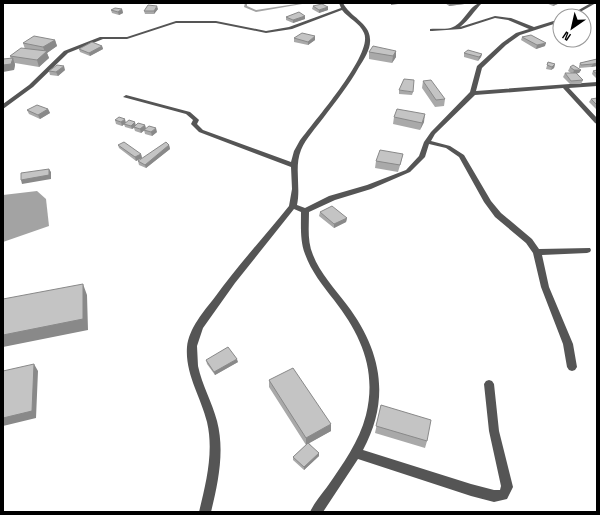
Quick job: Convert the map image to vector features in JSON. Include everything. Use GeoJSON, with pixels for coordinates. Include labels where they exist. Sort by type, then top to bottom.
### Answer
{"type":"FeatureCollection","features":[{"type":"Feature","properties":{"kind":"street"},"geometry":{"type":"LineString","coordinates":[[453,28],[466,20],[475,7],[480,3]]}},
{"type":"Feature","properties":{"kind":"street"},"geometry":{"type":"LineString","coordinates":[[585,8],[594,3]]}},
{"type":"Feature","properties":{"kind":"street"},"geometry":{"type":"LineString","coordinates":[[3,106],[31,86],[66,52],[102,38],[127,38],[176,22],[216,22],[266,32],[290,28],[342,6],[363,28],[368,38],[367,45],[345,85],[301,142],[295,153],[293,165],[296,196],[292,206],[240,269],[197,329],[192,345],[191,361],[194,376],[212,423],[214,452],[212,483],[205,512]]}},
{"type":"Feature","properties":{"kind":"street"},"geometry":{"type":"LineString","coordinates":[[432,30],[468,26],[495,17],[514,21],[534,29]]}},
{"type":"Feature","properties":{"kind":"street"},"geometry":{"type":"LineString","coordinates":[[292,206],[305,211],[332,198],[376,184],[408,171],[422,157],[427,142],[442,123],[473,93],[476,88],[477,73],[485,62],[510,39],[552,23]]}},
{"type":"Feature","properties":{"kind":"street"},"geometry":{"type":"LineString","coordinates":[[473,93],[597,84]]}},
{"type":"Feature","properties":{"kind":"street"},"geometry":{"type":"LineString","coordinates":[[565,87],[597,122]]}},
{"type":"Feature","properties":{"kind":"street"},"geometry":{"type":"LineString","coordinates":[[126,96],[188,113],[194,116],[196,120],[194,124],[201,131],[293,165]]}},
{"type":"Feature","properties":{"kind":"street"},"geometry":{"type":"LineString","coordinates":[[427,142],[448,147],[462,156],[488,202],[498,215],[529,241],[537,252],[545,288],[568,344],[572,367]]}},
{"type":"Feature","properties":{"kind":"street"},"geometry":{"type":"LineString","coordinates":[[305,211],[306,240],[309,254],[318,271],[355,322],[366,344],[374,373],[374,400],[368,429],[356,453],[316,512]]}},
{"type":"Feature","properties":{"kind":"street"},"geometry":{"type":"LineString","coordinates":[[537,252],[587,250]]}},
{"type":"Feature","properties":{"kind":"street"},"geometry":{"type":"LineString","coordinates":[[356,453],[471,490],[494,496],[503,495],[507,487],[494,431],[489,384]]}},
{"type":"Feature","properties":{"kind":"shaded area"},"geometry":{"type":"Polygon","coordinates":[[[37,191],[46,199],[49,226],[3,242],[3,195],[37,191]]]}},
{"type":"Feature","properties":{"kind":"building"},"geometry":{"type":"Polygon","coordinates":[[[322,4],[328,7],[319,10],[313,6],[322,4]]]}},
{"type":"Feature","properties":{"kind":"building"},"geometry":{"type":"Polygon","coordinates":[[[148,5],[157,6],[154,11],[144,11],[148,5]]]}},
{"type":"Feature","properties":{"kind":"building"},"geometry":{"type":"Polygon","coordinates":[[[115,8],[122,9],[118,12],[111,10],[115,8]]]}},
{"type":"Feature","properties":{"kind":"building"},"geometry":{"type":"Polygon","coordinates":[[[299,12],[305,16],[293,20],[286,17],[299,12]]]}},
{"type":"Feature","properties":{"kind":"building"},"geometry":{"type":"Polygon","coordinates":[[[302,33],[315,36],[308,42],[294,38],[302,33]]]}},
{"type":"Feature","properties":{"kind":"building"},"geometry":{"type":"Polygon","coordinates":[[[531,35],[546,43],[537,45],[522,37],[531,35]]]}},
{"type":"Feature","properties":{"kind":"building"},"geometry":{"type":"Polygon","coordinates":[[[34,36],[55,40],[43,47],[23,43],[34,36]]]}},
{"type":"Feature","properties":{"kind":"building"},"geometry":{"type":"Polygon","coordinates":[[[92,42],[102,46],[89,53],[79,49],[92,42]]]}},
{"type":"Feature","properties":{"kind":"building"},"geometry":{"type":"Polygon","coordinates":[[[373,46],[396,51],[393,56],[369,52],[373,46]]]}},
{"type":"Feature","properties":{"kind":"building"},"geometry":{"type":"Polygon","coordinates":[[[21,48],[47,51],[37,60],[10,56],[21,48]]]}},
{"type":"Feature","properties":{"kind":"building"},"geometry":{"type":"Polygon","coordinates":[[[468,50],[482,54],[479,57],[464,53],[468,50]]]}},
{"type":"Feature","properties":{"kind":"building"},"geometry":{"type":"Polygon","coordinates":[[[13,58],[11,64],[3,65],[3,59],[13,58]]]}},
{"type":"Feature","properties":{"kind":"building"},"geometry":{"type":"Polygon","coordinates":[[[597,59],[597,63],[593,64],[581,65],[580,63],[597,59]]]}},
{"type":"Feature","properties":{"kind":"building"},"geometry":{"type":"Polygon","coordinates":[[[548,62],[555,64],[552,67],[547,65],[548,62]]]}},
{"type":"Feature","properties":{"kind":"building"},"geometry":{"type":"Polygon","coordinates":[[[57,65],[64,66],[56,72],[49,71],[57,65]]]}},
{"type":"Feature","properties":{"kind":"building"},"geometry":{"type":"Polygon","coordinates":[[[573,65],[581,70],[574,70],[570,67],[573,65]]]}},
{"type":"Feature","properties":{"kind":"building"},"geometry":{"type":"Polygon","coordinates":[[[565,73],[576,73],[583,80],[571,81],[565,73]]]}},
{"type":"Feature","properties":{"kind":"building"},"geometry":{"type":"Polygon","coordinates":[[[404,79],[414,80],[413,92],[399,90],[404,79]]]}},
{"type":"Feature","properties":{"kind":"building"},"geometry":{"type":"Polygon","coordinates":[[[431,80],[445,99],[436,100],[423,81],[431,80]]]}},
{"type":"Feature","properties":{"kind":"building"},"geometry":{"type":"Polygon","coordinates":[[[597,98],[597,105],[591,99],[597,98]]]}},
{"type":"Feature","properties":{"kind":"building"},"geometry":{"type":"Polygon","coordinates":[[[37,105],[48,109],[38,115],[27,110],[37,105]]]}},
{"type":"Feature","properties":{"kind":"building"},"geometry":{"type":"Polygon","coordinates":[[[397,109],[425,114],[422,123],[394,117],[397,109]]]}},
{"type":"Feature","properties":{"kind":"building"},"geometry":{"type":"Polygon","coordinates":[[[119,117],[125,119],[121,122],[115,120],[119,117]]]}},
{"type":"Feature","properties":{"kind":"building"},"geometry":{"type":"Polygon","coordinates":[[[129,120],[135,122],[131,126],[124,124],[129,120]]]}},
{"type":"Feature","properties":{"kind":"building"},"geometry":{"type":"Polygon","coordinates":[[[138,123],[145,125],[140,129],[134,127],[138,123]]]}},
{"type":"Feature","properties":{"kind":"building"},"geometry":{"type":"Polygon","coordinates":[[[149,126],[156,128],[151,132],[144,130],[149,126]]]}},
{"type":"Feature","properties":{"kind":"building"},"geometry":{"type":"Polygon","coordinates":[[[124,142],[141,154],[135,157],[118,145],[124,142]]]}},
{"type":"Feature","properties":{"kind":"building"},"geometry":{"type":"Polygon","coordinates":[[[166,142],[169,145],[145,165],[138,161],[166,142]]]}},
{"type":"Feature","properties":{"kind":"building"},"geometry":{"type":"Polygon","coordinates":[[[380,150],[403,154],[400,165],[376,161],[380,150]]]}},
{"type":"Feature","properties":{"kind":"building"},"geometry":{"type":"Polygon","coordinates":[[[49,169],[49,175],[21,180],[21,173],[49,169]]]}},
{"type":"Feature","properties":{"kind":"building"},"geometry":{"type":"Polygon","coordinates":[[[332,206],[347,218],[334,224],[320,212],[332,206]]]}},
{"type":"Feature","properties":{"kind":"building"},"geometry":{"type":"Polygon","coordinates":[[[83,284],[83,319],[3,335],[3,299],[83,284]]]}},
{"type":"Feature","properties":{"kind":"building"},"geometry":{"type":"Polygon","coordinates":[[[228,347],[237,359],[214,372],[206,360],[228,347]]]}},
{"type":"Feature","properties":{"kind":"building"},"geometry":{"type":"Polygon","coordinates":[[[34,364],[32,411],[3,418],[3,371],[34,364]]]}},
{"type":"Feature","properties":{"kind":"building"},"geometry":{"type":"Polygon","coordinates":[[[293,368],[331,424],[306,438],[269,380],[293,368]]]}},
{"type":"Feature","properties":{"kind":"building"},"geometry":{"type":"Polygon","coordinates":[[[381,405],[431,420],[427,441],[376,426],[381,405]]]}},
{"type":"Feature","properties":{"kind":"building"},"geometry":{"type":"Polygon","coordinates":[[[308,443],[319,453],[304,467],[293,457],[308,443]]]}},
{"type":"Feature","properties":{"kind":"waterway"},"geometry":{"type":"LineString","coordinates":[[246,3],[245,6],[256,11],[307,3]]}}]}
